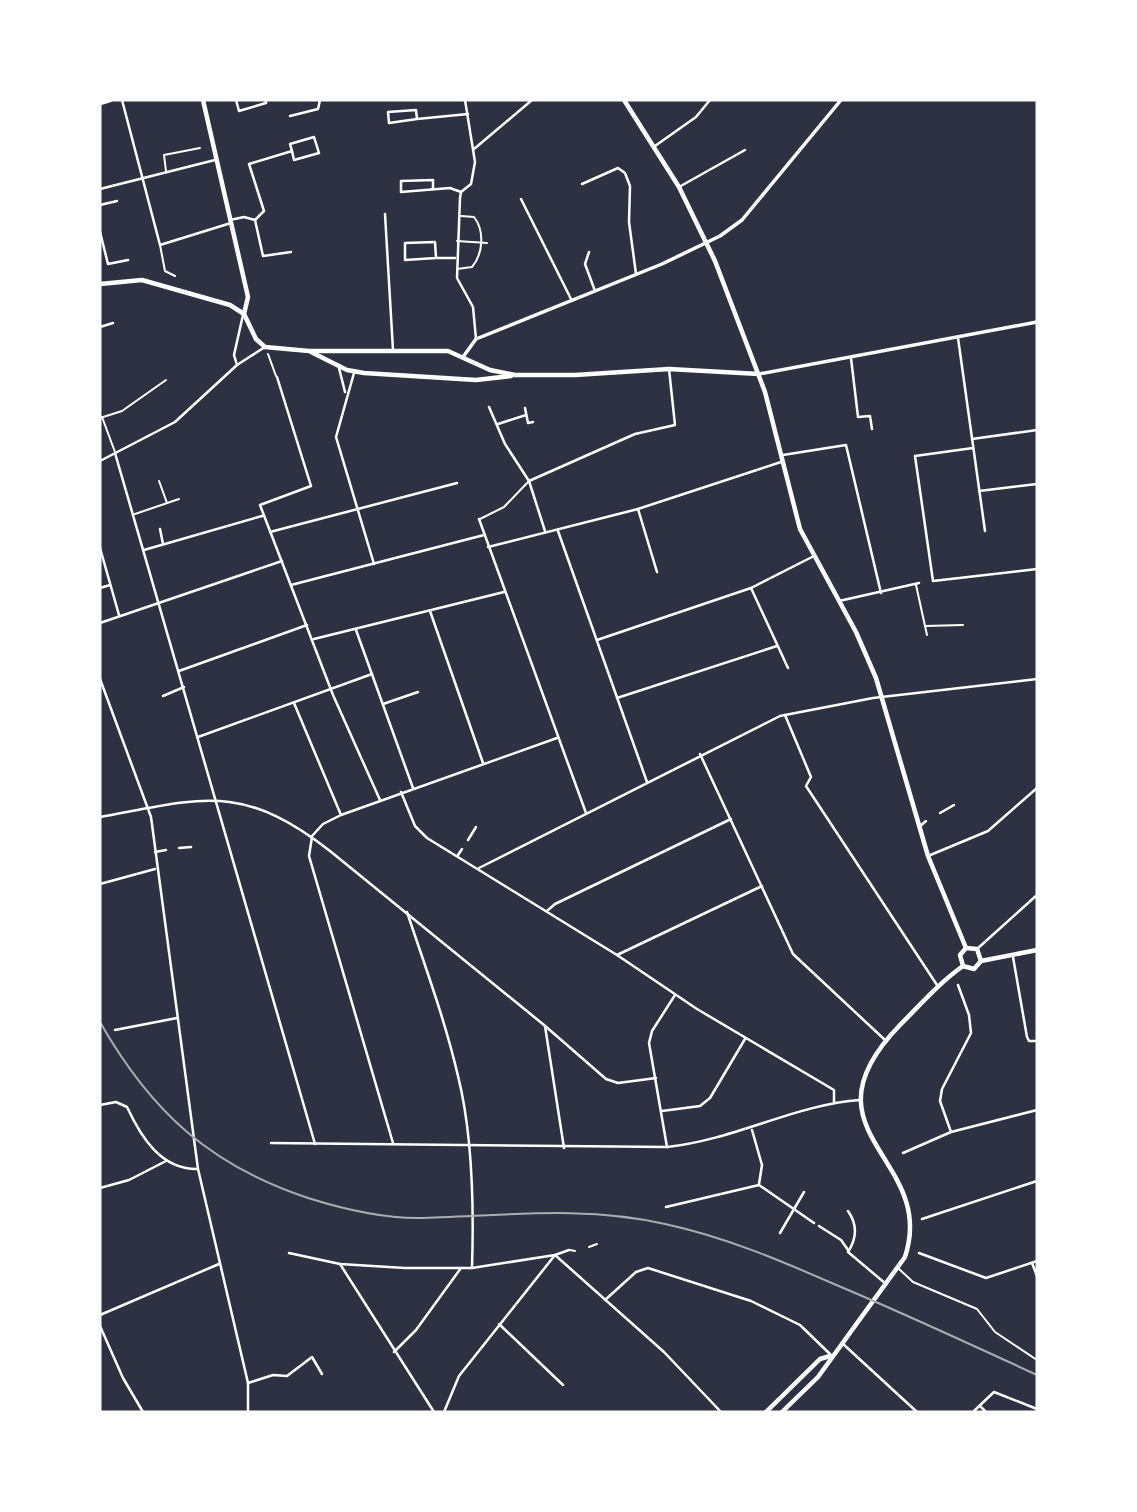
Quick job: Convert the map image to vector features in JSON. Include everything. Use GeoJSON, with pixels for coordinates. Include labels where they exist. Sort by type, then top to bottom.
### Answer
{"type":"FeatureCollection","features":[{"type":"Feature","properties":{"kind":"main road"},"geometry":{"type":"LineString","coordinates":[[100,103],[110,100]]}},
{"type":"Feature","properties":{"kind":"main road"},"geometry":{"type":"LineString","coordinates":[[203,100],[248,297],[244,314]]}},
{"type":"Feature","properties":{"kind":"main road"},"geometry":{"type":"LineString","coordinates":[[624,100],[656,146],[707,244],[759,374],[800,529],[860,640],[883,696],[928,856],[966,948]]}},
{"type":"Feature","properties":{"kind":"main road"},"geometry":{"type":"LineString","coordinates":[[100,284],[142,280],[230,304],[244,314],[256,340],[265,346],[309,351],[448,351],[473,363],[515,375]]}},
{"type":"Feature","properties":{"kind":"main road"},"geometry":{"type":"LineString","coordinates":[[338,365],[345,350]]}},
{"type":"Feature","properties":{"kind":"main road"},"geometry":{"type":"LineString","coordinates":[[309,351],[354,372],[472,379],[515,375],[575,376],[669,369],[759,374]]}},
{"type":"Feature","properties":{"kind":"main road"},"geometry":{"type":"LineString","coordinates":[[472,379],[475,370],[473,363]]}},
{"type":"Feature","properties":{"kind":"main road"},"geometry":{"type":"LineString","coordinates":[[963,966],[960,955],[966,948]]}},
{"type":"Feature","properties":{"kind":"main road"},"geometry":{"type":"LineString","coordinates":[[966,948],[977,949],[981,961]]}},
{"type":"Feature","properties":{"kind":"main road"},"geometry":{"type":"LineString","coordinates":[[963,966],[974,969],[981,961],[1037,950]]}},
{"type":"Feature","properties":{"kind":"main road"},"geometry":{"type":"LineString","coordinates":[[782,1412],[818,1377],[831,1355],[898,1268],[909,1244],[906,1202],[900,1186],[865,1126],[860,1100],[864,1073],[886,1040],[938,985],[963,966]]}},
{"type":"Feature","properties":{"kind":"main road"},"geometry":{"type":"LineString","coordinates":[[766,1412],[820,1359],[831,1355]]}},
{"type":"Feature","properties":{"kind":"street"},"geometry":{"type":"LineString","coordinates":[[122,100],[165,271],[175,276]]}},
{"type":"Feature","properties":{"kind":"street"},"geometry":{"type":"LineString","coordinates":[[236,100],[239,111],[266,103],[265,100]]}},
{"type":"Feature","properties":{"kind":"street"},"geometry":{"type":"LineString","coordinates":[[290,116],[318,109],[320,100]]}},
{"type":"Feature","properties":{"kind":"street"},"geometry":{"type":"LineString","coordinates":[[465,100],[474,149],[471,184],[461,192],[455,258],[458,283],[472,307],[475,339]]}},
{"type":"Feature","properties":{"kind":"street"},"geometry":{"type":"LineString","coordinates":[[474,149],[532,100]]}},
{"type":"Feature","properties":{"kind":"street"},"geometry":{"type":"LineString","coordinates":[[656,146],[696,117],[710,100]]}},
{"type":"Feature","properties":{"kind":"street"},"geometry":{"type":"LineString","coordinates":[[463,357],[475,339],[707,244],[742,220],[841,100]]}},
{"type":"Feature","properties":{"kind":"street"},"geometry":{"type":"LineString","coordinates":[[417,119],[416,110],[388,112],[389,123],[468,114]]}},
{"type":"Feature","properties":{"kind":"street"},"geometry":{"type":"LineString","coordinates":[[314,137],[319,153],[294,160],[292,151],[290,144],[314,137]]}},
{"type":"Feature","properties":{"kind":"street"},"geometry":{"type":"LineString","coordinates":[[166,171],[164,155],[200,148]]}},
{"type":"Feature","properties":{"kind":"street"},"geometry":{"type":"LineString","coordinates":[[679,187],[745,150]]}},
{"type":"Feature","properties":{"kind":"street"},"geometry":{"type":"LineString","coordinates":[[256,220],[264,211],[249,164],[292,151]]}},
{"type":"Feature","properties":{"kind":"street"},"geometry":{"type":"LineString","coordinates":[[100,189],[216,159]]}},
{"type":"Feature","properties":{"kind":"street"},"geometry":{"type":"LineString","coordinates":[[582,184],[618,168],[625,173],[630,186],[629,229],[636,274]]}},
{"type":"Feature","properties":{"kind":"street"},"geometry":{"type":"LineString","coordinates":[[433,189],[433,180],[401,181],[401,192],[450,188],[461,192]]}},
{"type":"Feature","properties":{"kind":"street"},"geometry":{"type":"LineString","coordinates":[[521,199],[572,301]]}},
{"type":"Feature","properties":{"kind":"street"},"geometry":{"type":"LineString","coordinates":[[100,205],[117,201]]}},
{"type":"Feature","properties":{"kind":"street"},"geometry":{"type":"LineString","coordinates":[[385,214],[393,351]]}},
{"type":"Feature","properties":{"kind":"street"},"geometry":{"type":"LineString","coordinates":[[456,269],[472,267],[481,242],[479,224],[474,218],[458,215]]}},
{"type":"Feature","properties":{"kind":"street"},"geometry":{"type":"LineString","coordinates":[[160,245],[244,217],[256,220]]}},
{"type":"Feature","properties":{"kind":"street"},"geometry":{"type":"LineString","coordinates":[[256,220],[263,256],[291,252]]}},
{"type":"Feature","properties":{"kind":"street"},"geometry":{"type":"LineString","coordinates":[[100,232],[108,264],[128,260]]}},
{"type":"Feature","properties":{"kind":"street"},"geometry":{"type":"LineString","coordinates":[[457,241],[487,243]]}},
{"type":"Feature","properties":{"kind":"street"},"geometry":{"type":"LineString","coordinates":[[436,258],[435,242],[405,243],[405,260],[455,258]]}},
{"type":"Feature","properties":{"kind":"street"},"geometry":{"type":"LineString","coordinates":[[589,252],[585,264],[595,291]]}},
{"type":"Feature","properties":{"kind":"street"},"geometry":{"type":"LineString","coordinates":[[237,365],[234,360],[238,330],[240,318],[244,314]]}},
{"type":"Feature","properties":{"kind":"street"},"geometry":{"type":"LineString","coordinates":[[759,374],[1037,322]]}},
{"type":"Feature","properties":{"kind":"street"},"geometry":{"type":"LineString","coordinates":[[100,327],[113,323]]}},
{"type":"Feature","properties":{"kind":"street"},"geometry":{"type":"LineString","coordinates":[[958,338],[985,531]]}},
{"type":"Feature","properties":{"kind":"street"},"geometry":{"type":"LineString","coordinates":[[100,461],[185,415],[237,365],[265,346]]}},
{"type":"Feature","properties":{"kind":"street"},"geometry":{"type":"LineString","coordinates":[[268,354],[311,486],[260,505],[332,688],[380,800]]}},
{"type":"Feature","properties":{"kind":"street"},"geometry":{"type":"LineString","coordinates":[[851,358],[859,417],[870,416],[872,429]]}},
{"type":"Feature","properties":{"kind":"street"},"geometry":{"type":"LineString","coordinates":[[338,365],[346,395]]}},
{"type":"Feature","properties":{"kind":"street"},"geometry":{"type":"LineString","coordinates":[[586,813],[479,519],[504,507],[529,481],[635,434],[675,425],[669,369]]}},
{"type":"Feature","properties":{"kind":"street"},"geometry":{"type":"LineString","coordinates":[[354,372],[336,436],[374,564]]}},
{"type":"Feature","properties":{"kind":"street"},"geometry":{"type":"LineString","coordinates":[[166,380],[122,411],[101,417],[134,515],[316,1144]]}},
{"type":"Feature","properties":{"kind":"street"},"geometry":{"type":"LineString","coordinates":[[489,407],[505,444],[529,481],[545,531]]}},
{"type":"Feature","properties":{"kind":"street"},"geometry":{"type":"LineString","coordinates":[[525,408],[528,423],[533,422]]}},
{"type":"Feature","properties":{"kind":"street"},"geometry":{"type":"LineString","coordinates":[[498,424],[526,415]]}},
{"type":"Feature","properties":{"kind":"street"},"geometry":{"type":"LineString","coordinates":[[972,439],[1037,430]]}},
{"type":"Feature","properties":{"kind":"street"},"geometry":{"type":"LineString","coordinates":[[488,547],[638,509],[780,459],[846,445],[881,593]]}},
{"type":"Feature","properties":{"kind":"street"},"geometry":{"type":"LineString","coordinates":[[973,449],[915,456],[933,581],[1037,569]]}},
{"type":"Feature","properties":{"kind":"street"},"geometry":{"type":"LineString","coordinates":[[159,481],[167,504]]}},
{"type":"Feature","properties":{"kind":"street"},"geometry":{"type":"LineString","coordinates":[[270,532],[457,483]]}},
{"type":"Feature","properties":{"kind":"street"},"geometry":{"type":"LineString","coordinates":[[979,491],[1037,484]]}},
{"type":"Feature","properties":{"kind":"street"},"geometry":{"type":"LineString","coordinates":[[134,515],[179,499]]}},
{"type":"Feature","properties":{"kind":"street"},"geometry":{"type":"LineString","coordinates":[[638,509],[657,572]]}},
{"type":"Feature","properties":{"kind":"street"},"geometry":{"type":"LineString","coordinates":[[144,550],[263,515]]}},
{"type":"Feature","properties":{"kind":"street"},"geometry":{"type":"LineString","coordinates":[[160,529],[163,544]]}},
{"type":"Feature","properties":{"kind":"street"},"geometry":{"type":"LineString","coordinates":[[558,529],[647,782]]}},
{"type":"Feature","properties":{"kind":"street"},"geometry":{"type":"LineString","coordinates":[[291,585],[484,535]]}},
{"type":"Feature","properties":{"kind":"street"},"geometry":{"type":"LineString","coordinates":[[100,548],[119,617]]}},
{"type":"Feature","properties":{"kind":"street"},"geometry":{"type":"LineString","coordinates":[[597,640],[751,588],[814,556]]}},
{"type":"Feature","properties":{"kind":"street"},"geometry":{"type":"LineString","coordinates":[[100,623],[282,561]]}},
{"type":"Feature","properties":{"kind":"street"},"geometry":{"type":"LineString","coordinates":[[839,601],[918,584],[927,635]]}},
{"type":"Feature","properties":{"kind":"street"},"geometry":{"type":"LineString","coordinates":[[100,588],[110,585]]}},
{"type":"Feature","properties":{"kind":"street"},"geometry":{"type":"LineString","coordinates":[[751,588],[788,668]]}},
{"type":"Feature","properties":{"kind":"street"},"geometry":{"type":"LineString","coordinates":[[313,639],[504,593]]}},
{"type":"Feature","properties":{"kind":"street"},"geometry":{"type":"LineString","coordinates":[[430,611],[482,763]]}},
{"type":"Feature","properties":{"kind":"street"},"geometry":{"type":"LineString","coordinates":[[179,671],[307,625]]}},
{"type":"Feature","properties":{"kind":"street"},"geometry":{"type":"LineString","coordinates":[[925,626],[963,625]]}},
{"type":"Feature","properties":{"kind":"street"},"geometry":{"type":"LineString","coordinates":[[355,629],[413,788]]}},
{"type":"Feature","properties":{"kind":"street"},"geometry":{"type":"LineString","coordinates":[[616,698],[777,646]]}},
{"type":"Feature","properties":{"kind":"street"},"geometry":{"type":"LineString","coordinates":[[198,737],[372,674]]}},
{"type":"Feature","properties":{"kind":"street"},"geometry":{"type":"LineString","coordinates":[[100,679],[148,809],[198,1169],[248,1383],[248,1412]]}},
{"type":"Feature","properties":{"kind":"street"},"geometry":{"type":"LineString","coordinates":[[479,868],[700,754],[785,715],[883,696],[1037,679]]}},
{"type":"Feature","properties":{"kind":"street"},"geometry":{"type":"LineString","coordinates":[[163,696],[184,687]]}},
{"type":"Feature","properties":{"kind":"street"},"geometry":{"type":"LineString","coordinates":[[383,704],[418,692]]}},
{"type":"Feature","properties":{"kind":"street"},"geometry":{"type":"LineString","coordinates":[[294,703],[341,815]]}},
{"type":"Feature","properties":{"kind":"street"},"geometry":{"type":"LineString","coordinates":[[785,715],[811,777],[806,786],[938,985]]}},
{"type":"Feature","properties":{"kind":"street"},"geometry":{"type":"LineString","coordinates":[[393,1144],[309,856],[312,837],[323,824],[341,815],[558,738]]}},
{"type":"Feature","properties":{"kind":"street"},"geometry":{"type":"LineString","coordinates":[[700,754],[796,957],[886,1040]]}},
{"type":"Feature","properties":{"kind":"street"},"geometry":{"type":"LineString","coordinates":[[928,856],[988,831],[1037,788]]}},
{"type":"Feature","properties":{"kind":"street"},"geometry":{"type":"LineString","coordinates":[[401,792],[420,832],[617,955],[675,995],[834,1090],[834,1102]]}},
{"type":"Feature","properties":{"kind":"street"},"geometry":{"type":"LineString","coordinates":[[100,817],[216,799],[264,809],[312,837],[407,912],[606,1079],[618,1083],[656,1078]]}},
{"type":"Feature","properties":{"kind":"street"},"geometry":{"type":"LineString","coordinates":[[940,814],[954,805]]}},
{"type":"Feature","properties":{"kind":"street"},"geometry":{"type":"LineString","coordinates":[[547,911],[555,904],[731,819]]}},
{"type":"Feature","properties":{"kind":"street"},"geometry":{"type":"LineString","coordinates":[[919,827],[926,821]]}},
{"type":"Feature","properties":{"kind":"street"},"geometry":{"type":"LineString","coordinates":[[468,840],[476,827]]}},
{"type":"Feature","properties":{"kind":"street"},"geometry":{"type":"LineString","coordinates":[[179,848],[191,847]]}},
{"type":"Feature","properties":{"kind":"street"},"geometry":{"type":"LineString","coordinates":[[458,855],[462,849]]}},
{"type":"Feature","properties":{"kind":"street"},"geometry":{"type":"LineString","coordinates":[[155,852],[166,850]]}},
{"type":"Feature","properties":{"kind":"street"},"geometry":{"type":"LineString","coordinates":[[100,884],[155,869]]}},
{"type":"Feature","properties":{"kind":"street"},"geometry":{"type":"LineString","coordinates":[[617,955],[762,886]]}},
{"type":"Feature","properties":{"kind":"street"},"geometry":{"type":"LineString","coordinates":[[977,949],[1037,895]]}},
{"type":"Feature","properties":{"kind":"street"},"geometry":{"type":"LineString","coordinates":[[407,912],[440,1008],[459,1079],[468,1146],[473,1234],[472,1268]]}},
{"type":"Feature","properties":{"kind":"street"},"geometry":{"type":"LineString","coordinates":[[1012,955],[1029,1041],[1037,1041]]}},
{"type":"Feature","properties":{"kind":"street"},"geometry":{"type":"LineString","coordinates":[[951,1132],[940,1101],[942,1089],[971,1033],[958,985]]}},
{"type":"Feature","properties":{"kind":"street"},"geometry":{"type":"LineString","coordinates":[[667,1147],[663,1111],[649,1043],[652,1031],[675,995]]}},
{"type":"Feature","properties":{"kind":"street"},"geometry":{"type":"LineString","coordinates":[[115,1030],[177,1018]]}},
{"type":"Feature","properties":{"kind":"street"},"geometry":{"type":"LineString","coordinates":[[544,1025],[564,1147]]}},
{"type":"Feature","properties":{"kind":"street"},"geometry":{"type":"LineString","coordinates":[[663,1111],[700,1106],[710,1098],[745,1038]]}},
{"type":"Feature","properties":{"kind":"street"},"geometry":{"type":"LineString","coordinates":[[271,1143],[667,1147],[692,1145],[752,1129],[834,1102],[860,1100]]}},
{"type":"Feature","properties":{"kind":"street"},"geometry":{"type":"LineString","coordinates":[[100,1105],[116,1102],[127,1107],[138,1132],[166,1161],[179,1167],[198,1169]]}},
{"type":"Feature","properties":{"kind":"street"},"geometry":{"type":"LineString","coordinates":[[903,1153],[951,1132],[1037,1110]]}},
{"type":"Feature","properties":{"kind":"street"},"geometry":{"type":"LineString","coordinates":[[752,1129],[762,1165],[759,1185]]}},
{"type":"Feature","properties":{"kind":"street"},"geometry":{"type":"LineString","coordinates":[[100,1188],[129,1180],[166,1161]]}},
{"type":"Feature","properties":{"kind":"street"},"geometry":{"type":"LineString","coordinates":[[922,1219],[1037,1181]]}},
{"type":"Feature","properties":{"kind":"street"},"geometry":{"type":"LineString","coordinates":[[666,1208],[759,1185],[814,1223]]}},
{"type":"Feature","properties":{"kind":"street"},"geometry":{"type":"LineString","coordinates":[[780,1233],[804,1192]]}},
{"type":"Feature","properties":{"kind":"street"},"geometry":{"type":"LineString","coordinates":[[848,1211],[854,1220],[856,1240],[848,1252]]}},
{"type":"Feature","properties":{"kind":"street"},"geometry":{"type":"LineString","coordinates":[[819,1226],[841,1240],[848,1252],[886,1284]]}},
{"type":"Feature","properties":{"kind":"street"},"geometry":{"type":"LineString","coordinates":[[589,1247],[597,1244]]}},
{"type":"Feature","properties":{"kind":"street"},"geometry":{"type":"LineString","coordinates":[[289,1254],[340,1264],[472,1268],[575,1251]]}},
{"type":"Feature","properties":{"kind":"street"},"geometry":{"type":"LineString","coordinates":[[919,1253],[986,1278],[1037,1261]]}},
{"type":"Feature","properties":{"kind":"street"},"geometry":{"type":"LineString","coordinates":[[555,1255],[682,1370],[721,1412]]}},
{"type":"Feature","properties":{"kind":"street"},"geometry":{"type":"LineString","coordinates":[[444,1412],[459,1376],[555,1255]]}},
{"type":"Feature","properties":{"kind":"street"},"geometry":{"type":"LineString","coordinates":[[1032,1263],[1037,1276]]}},
{"type":"Feature","properties":{"kind":"street"},"geometry":{"type":"LineString","coordinates":[[100,1315],[219,1264]]}},
{"type":"Feature","properties":{"kind":"street"},"geometry":{"type":"LineString","coordinates":[[340,1264],[433,1412]]}},
{"type":"Feature","properties":{"kind":"street"},"geometry":{"type":"LineString","coordinates":[[394,1352],[415,1330],[461,1268]]}},
{"type":"Feature","properties":{"kind":"street"},"geometry":{"type":"LineString","coordinates":[[604,1300],[636,1272],[648,1268],[751,1301],[800,1325],[831,1355]]}},
{"type":"Feature","properties":{"kind":"street"},"geometry":{"type":"LineString","coordinates":[[898,1268],[913,1282],[977,1309],[995,1332],[1037,1360]]}},
{"type":"Feature","properties":{"kind":"street"},"geometry":{"type":"LineString","coordinates":[[499,1324],[564,1385]]}},
{"type":"Feature","properties":{"kind":"street"},"geometry":{"type":"LineString","coordinates":[[100,1326],[123,1378],[143,1412]]}},
{"type":"Feature","properties":{"kind":"street"},"geometry":{"type":"LineString","coordinates":[[841,1343],[917,1412]]}},
{"type":"Feature","properties":{"kind":"street"},"geometry":{"type":"LineString","coordinates":[[248,1383],[273,1375],[287,1376],[312,1357],[322,1374]]}},
{"type":"Feature","properties":{"kind":"street"},"geometry":{"type":"LineString","coordinates":[[974,1410],[994,1392],[1037,1409]]}},
{"type":"Feature","properties":{"kind":"street"},"geometry":{"type":"LineString","coordinates":[[980,1406],[986,1412]]}},
{"type":"Feature","properties":{"kind":"railway"},"geometry":{"type":"LineString","coordinates":[[100,1022],[140,1083],[187,1132],[242,1170],[273,1185],[335,1206],[390,1216],[417,1218],[573,1213],[634,1218],[687,1229],[793,1266],[1037,1375]]}}]}
